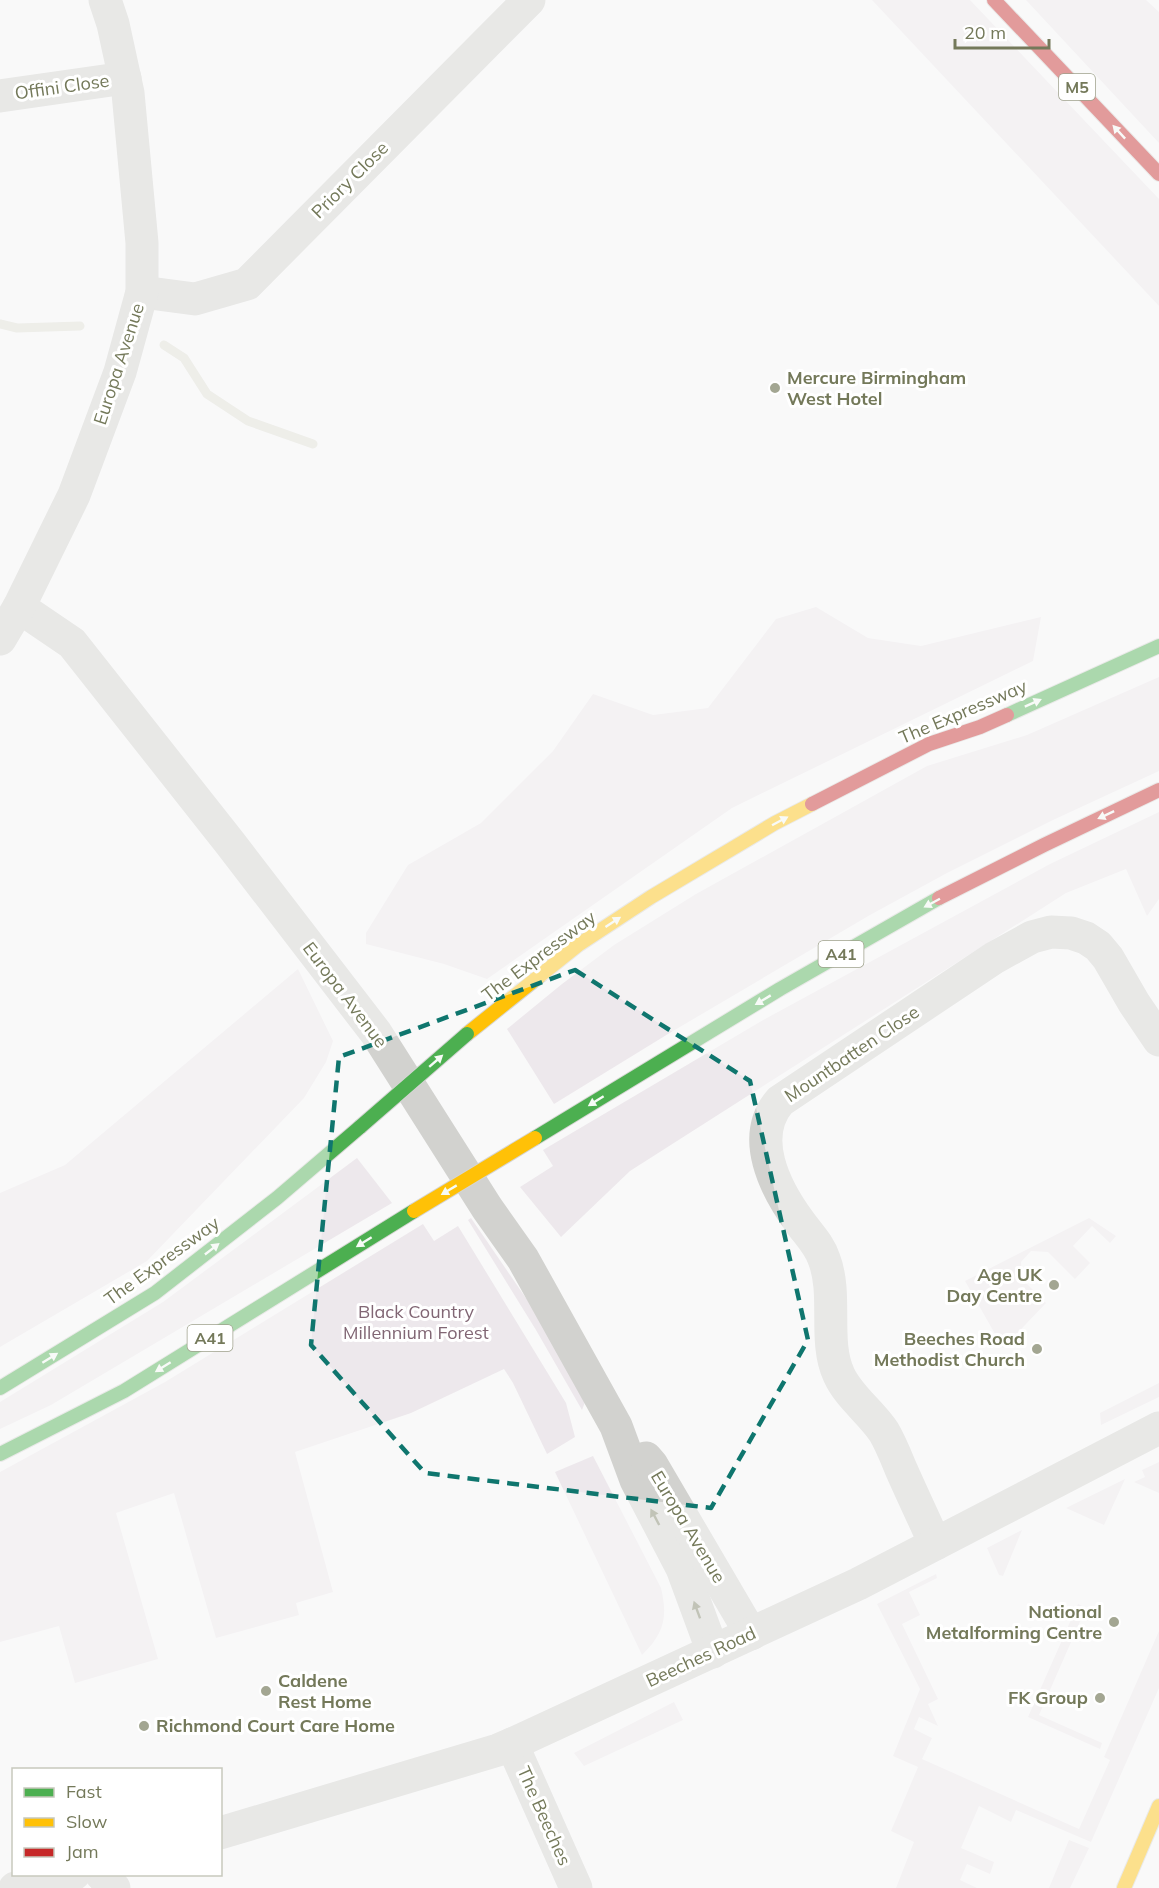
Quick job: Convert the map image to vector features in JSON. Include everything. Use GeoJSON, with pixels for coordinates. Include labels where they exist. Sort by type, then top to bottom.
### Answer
{"type":"FeatureCollection","features":[{"type":"Feature","properties":{"kind":"main road","name":"M5"},"geometry":{"type":"LineString","coordinates":[[994,0],[1159,174]]}},
{"type":"Feature","properties":{"kind":"main road","name":"The Expressway"},"geometry":{"type":"LineString","coordinates":[[0,1388],[155,1293],[277,1198],[466,1034],[578,945],[651,897],[774,824],[929,744],[980,727],[1159,646]]}},
{"type":"Feature","properties":{"kind":"main road","name":"A41"},"geometry":{"type":"LineString","coordinates":[[0,1454],[124,1391],[414,1211],[804,975],[931,903],[1050,842],[1159,790]]}},
{"type":"Feature","properties":{"kind":"main road"},"geometry":{"type":"LineString","coordinates":[[1124,1888],[1159,1806]]}},
{"type":"Feature","properties":{"kind":"street","name":"Europa Avenue"},"geometry":{"type":"LineString","coordinates":[[0,639],[19,607],[74,495],[120,372],[142,292],[142,243],[128,93],[113,24],[105,0]]}},
{"type":"Feature","properties":{"kind":"street","name":"Priory Close"},"geometry":{"type":"LineString","coordinates":[[142,292],[195,299],[247,284],[530,0]]}},
{"type":"Feature","properties":{"kind":"street","name":"Offini Close"},"geometry":{"type":"LineString","coordinates":[[0,96],[125,78]]}},
{"type":"Feature","properties":{"kind":"street","name":"Europa Avenue"},"geometry":{"type":"LineString","coordinates":[[19,607],[72,643],[237,852],[375,1034],[487,1208],[523,1259],[616,1426],[636,1480],[682,1568],[713,1652]]}},
{"type":"Feature","properties":{"kind":"street","name":"Mountbatten Close"},"geometry":{"type":"LineString","coordinates":[[935,1544],[885,1435],[872,1415],[846,1387],[839,1375],[832,1347],[832,1316],[827,1267],[816,1243],[788,1205],[768,1159],[765,1137],[773,1110],[780,1101],[994,958],[1032,937],[1052,932],[1071,933],[1086,938],[1098,946],[1108,958],[1159,1040]]}},
{"type":"Feature","properties":{"kind":"street","name":"Europa Avenue"},"geometry":{"type":"LineString","coordinates":[[616,1426],[651,1465],[752,1634]]}},
{"type":"Feature","properties":{"kind":"street","name":"Beeches Road"},"geometry":{"type":"LineString","coordinates":[[222,1832],[512,1744],[858,1584],[1159,1428]]}},
{"type":"Feature","properties":{"kind":"street","name":"The Beeches"},"geometry":{"type":"LineString","coordinates":[[512,1744],[576,1888]]}},
{"type":"Feature","properties":{"kind":"street"},"geometry":{"type":"LineString","coordinates":[[23,1887],[70,1876]]}},
{"type":"Feature","properties":{"kind":"street"},"geometry":{"type":"LineString","coordinates":[[102,1876],[114,1888]]}},
{"type":"Feature","properties":{"kind":"highlighted area"},"geometry":{"type":"Polygon","coordinates":[[[575,970],[750,1081],[808,1340],[711,1508],[425,1473],[311,1345],[339,1057],[575,970]]]}},
{"type":"Feature","properties":{"kind":"green space"},"geometry":{"type":"Polygon","coordinates":[[[872,0],[970,0],[1159,199],[1159,306],[872,0]]]}},
{"type":"Feature","properties":{"kind":"green space"},"geometry":{"type":"Polygon","coordinates":[[[1026,0],[1146,0],[1159,12],[1159,143],[1026,0]]]}},
{"type":"Feature","properties":{"kind":"green space"},"geometry":{"type":"Polygon","coordinates":[[[816,607],[868,638],[921,646],[1041,617],[1033,661],[732,808],[487,979],[444,964],[366,944],[366,933],[408,865],[481,823],[553,751],[593,694],[653,715],[708,708],[776,619],[816,607]]]}},
{"type":"Feature","properties":{"kind":"green space"},"geometry":{"type":"Polygon","coordinates":[[[1159,677],[1159,771],[1053,820],[870,915],[554,1104],[507,1029],[614,945],[696,894],[927,766],[1027,735],[1159,677]]]}},
{"type":"Feature","properties":{"kind":"green space"},"geometry":{"type":"Polygon","coordinates":[[[1159,812],[1159,899],[1147,916],[1126,869],[1066,893],[630,1171],[561,1237],[520,1187],[553,1166],[543,1150],[765,1019],[1050,864],[1159,812]]]}},
{"type":"Feature","properties":{"kind":"green space"},"geometry":{"type":"Polygon","coordinates":[[[298,969],[333,1041],[326,1062],[304,1098],[147,1261],[0,1347],[0,1193],[65,1165],[298,969]]]}},
{"type":"Feature","properties":{"kind":"green space"},"geometry":{"type":"Polygon","coordinates":[[[357,1158],[392,1203],[51,1405],[0,1429],[0,1402],[163,1302],[357,1158]]]}},
{"type":"Feature","properties":{"kind":"green space"},"geometry":{"type":"Polygon","coordinates":[[[471,1218],[532,1307],[585,1402],[582,1410],[468,1220],[471,1218]]]}},
{"type":"Feature","properties":{"kind":"green space"},"geometry":{"type":"Polygon","coordinates":[[[1089,1218],[1116,1236],[1110,1243],[1092,1226],[1073,1246],[1090,1263],[1075,1279],[1048,1252],[1031,1251],[1021,1262],[1022,1279],[1046,1303],[1003,1348],[965,1281],[1089,1218]]]}},
{"type":"Feature","properties":{"kind":"green space","name":"Black Country Millennium Forest"},"geometry":{"type":"Polygon","coordinates":[[[423,1224],[434,1241],[458,1226],[566,1403],[575,1437],[547,1454],[504,1369],[411,1413],[295,1452],[333,1592],[296,1603],[299,1615],[216,1638],[174,1493],[116,1513],[158,1659],[75,1683],[59,1626],[0,1642],[0,1472],[165,1382],[423,1224]]]}},
{"type":"Feature","properties":{"kind":"green space"},"geometry":{"type":"Polygon","coordinates":[[[1159,1383],[1159,1397],[1101,1425],[1100,1413],[1159,1383]]]}},
{"type":"Feature","properties":{"kind":"green space"},"geometry":{"type":"Polygon","coordinates":[[[593,1456],[661,1588],[664,1617],[660,1632],[642,1655],[555,1472],[593,1456]]]}},
{"type":"Feature","properties":{"kind":"green space"},"geometry":{"type":"Polygon","coordinates":[[[1159,1462],[1159,1493],[1134,1482],[1145,1477],[1142,1470],[1159,1462]]]}},
{"type":"Feature","properties":{"kind":"green space"},"geometry":{"type":"Polygon","coordinates":[[[1125,1479],[1104,1525],[1066,1508],[1125,1479]]]}},
{"type":"Feature","properties":{"kind":"green space"},"geometry":{"type":"Polygon","coordinates":[[[1022,1530],[1003,1576],[999,1575],[987,1548],[1022,1530]]]}},
{"type":"Feature","properties":{"kind":"green space"},"geometry":{"type":"Polygon","coordinates":[[[936,1574],[937,1578],[909,1592],[920,1615],[902,1624],[938,1699],[928,1704],[938,1726],[919,1717],[914,1729],[932,1738],[922,1759],[1079,1829],[1110,1760],[1104,1757],[1159,1631],[1159,1688],[1091,1842],[1016,1810],[1011,1822],[979,1806],[961,1848],[994,1862],[990,1874],[967,1864],[960,1880],[977,1888],[896,1888],[914,1842],[891,1831],[918,1767],[893,1756],[920,1689],[877,1604],[936,1574]]]}},
{"type":"Feature","properties":{"kind":"green space"},"geometry":{"type":"Polygon","coordinates":[[[1078,1604],[1086,1608],[1039,1715],[1102,1743],[1100,1749],[1028,1717],[1078,1604]]]}},
{"type":"Feature","properties":{"kind":"green space"},"geometry":{"type":"Polygon","coordinates":[[[674,1702],[683,1720],[584,1766],[574,1753],[674,1702]]]}},
{"type":"Feature","properties":{"kind":"green space"},"geometry":{"type":"Polygon","coordinates":[[[1069,1840],[1089,1848],[1070,1888],[1049,1888],[1069,1840]]]}},
{"type":"Feature","properties":{"kind":"waterway"},"geometry":{"type":"LineString","coordinates":[[0,324],[17,328],[80,326]]}},
{"type":"Feature","properties":{"kind":"waterway"},"geometry":{"type":"LineString","coordinates":[[164,345],[184,358],[207,394],[248,421],[313,444]]}},
{"type":"Feature","properties":{"kind":"traffic: fast"},"geometry":{"type":"LineString","coordinates":[[1007,715],[1159,646]]}},
{"type":"Feature","properties":{"kind":"traffic: fast"},"geometry":{"type":"LineString","coordinates":[[535,1138],[780,989],[939,898]]}},
{"type":"Feature","properties":{"kind":"traffic: fast"},"geometry":{"type":"LineString","coordinates":[[360,1127],[467,1034]]}},
{"type":"Feature","properties":{"kind":"traffic: fast"},"geometry":{"type":"LineString","coordinates":[[0,1388],[155,1293],[277,1198],[360,1127]]}},
{"type":"Feature","properties":{"kind":"traffic: fast"},"geometry":{"type":"LineString","coordinates":[[0,1454],[124,1391],[414,1211]]}},
{"type":"Feature","properties":{"kind":"traffic: slow"},"geometry":{"type":"LineString","coordinates":[[467,1034],[578,945],[651,897],[775,823],[812,804]]}},
{"type":"Feature","properties":{"kind":"traffic: slow"},"geometry":{"type":"LineString","coordinates":[[414,1211],[535,1138]]}},
{"type":"Feature","properties":{"kind":"traffic: slow"},"geometry":{"type":"LineString","coordinates":[[1124,1888],[1159,1806]]}},
{"type":"Feature","properties":{"kind":"traffic: jam"},"geometry":{"type":"LineString","coordinates":[[994,0],[1159,174]]}},
{"type":"Feature","properties":{"kind":"traffic: jam"},"geometry":{"type":"LineString","coordinates":[[812,804],[929,744],[980,727],[1007,715]]}},
{"type":"Feature","properties":{"kind":"traffic: jam"},"geometry":{"type":"LineString","coordinates":[[939,898],[1159,790]]}},
{"type":"Feature","properties":{"kind":"place","name":"Mercure Birmingham West Hotel"},"geometry":{"type":"Point","coordinates":[775,388]}},
{"type":"Feature","properties":{"kind":"place","name":"Age UK Day Centre"},"geometry":{"type":"Point","coordinates":[1054,1285]}},
{"type":"Feature","properties":{"kind":"place","name":"Beeches Road Methodist Church"},"geometry":{"type":"Point","coordinates":[1037,1349]}},
{"type":"Feature","properties":{"kind":"place","name":"National Metalforming Centre"},"geometry":{"type":"Point","coordinates":[1114,1622]}},
{"type":"Feature","properties":{"kind":"place","name":"Caldene Rest Home"},"geometry":{"type":"Point","coordinates":[266,1691]}},
{"type":"Feature","properties":{"kind":"place","name":"FK Group"},"geometry":{"type":"Point","coordinates":[1100,1698]}},
{"type":"Feature","properties":{"kind":"place","name":"Richmond Court Care Home"},"geometry":{"type":"Point","coordinates":[144,1726]}}]}
